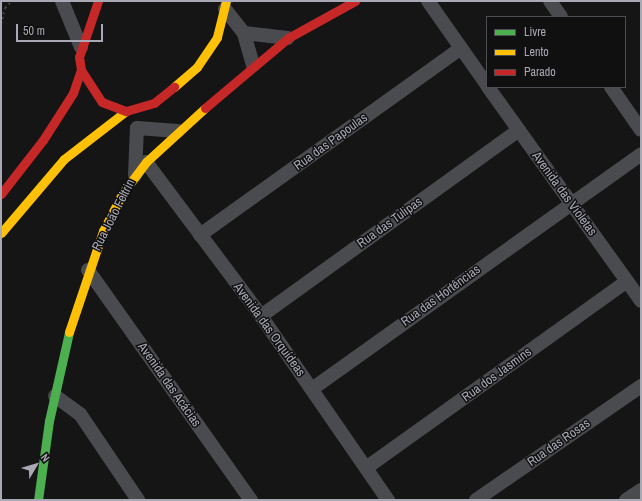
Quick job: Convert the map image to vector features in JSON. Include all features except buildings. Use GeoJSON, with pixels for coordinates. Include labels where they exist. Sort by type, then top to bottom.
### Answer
{"type":"FeatureCollection","features":[{"type":"Feature","properties":{"kind":"street"},"geometry":{"type":"LineString","coordinates":[[62,1],[81,47]]}},
{"type":"Feature","properties":{"kind":"street"},"geometry":{"type":"LineString","coordinates":[[1,194],[43,140],[73,93],[81,70],[81,47],[98,1]]}},
{"type":"Feature","properties":{"kind":"street","name":"Rua João Feltrin"},"geometry":{"type":"LineString","coordinates":[[38,500],[43,484],[55,396],[75,307],[103,232],[135,175],[146,162],[178,131],[253,65],[288,38],[355,1]]}},
{"type":"Feature","properties":{"kind":"street","name":"Avenida das Violetas"},"geometry":{"type":"LineString","coordinates":[[428,1],[486,83]]}},
{"type":"Feature","properties":{"kind":"street"},"geometry":{"type":"LineString","coordinates":[[550,1],[560,16]]}},
{"type":"Feature","properties":{"kind":"street"},"geometry":{"type":"LineString","coordinates":[[226,5],[244,33],[253,65]]}},
{"type":"Feature","properties":{"kind":"street"},"geometry":{"type":"LineString","coordinates":[[1,233],[64,159],[129,110],[154,103],[188,77],[217,37],[226,5]]}},
{"type":"Feature","properties":{"kind":"street"},"geometry":{"type":"LineString","coordinates":[[244,33],[288,38]]}},
{"type":"Feature","properties":{"kind":"street","name":"Rua das Papoulas"},"geometry":{"type":"LineString","coordinates":[[200,235],[461,48]]}},
{"type":"Feature","properties":{"kind":"street"},"geometry":{"type":"LineString","coordinates":[[81,70],[102,102],[129,110],[137,128],[135,175]]}},
{"type":"Feature","properties":{"kind":"street","name":"Avenida das Violetas"},"geometry":{"type":"LineString","coordinates":[[489,88],[641,301]]}},
{"type":"Feature","properties":{"kind":"street"},"geometry":{"type":"LineString","coordinates":[[612,88],[641,130]]}},
{"type":"Feature","properties":{"kind":"street"},"geometry":{"type":"LineString","coordinates":[[137,128],[178,131]]}},
{"type":"Feature","properties":{"kind":"street","name":"Rua das Tulipas"},"geometry":{"type":"LineString","coordinates":[[261,316],[519,130]]}},
{"type":"Feature","properties":{"kind":"street","name":"Rua das Hortências"},"geometry":{"type":"LineString","coordinates":[[312,390],[570,203],[641,154]]}},
{"type":"Feature","properties":{"kind":"street","name":"Avenida das Orquídeas"},"geometry":{"type":"LineString","coordinates":[[146,162],[261,316],[388,500]]}},
{"type":"Feature","properties":{"kind":"street","name":"Avenida das Acácias"},"geometry":{"type":"LineString","coordinates":[[88,270],[251,500]]}},
{"type":"Feature","properties":{"kind":"street","name":"Rua dos Jasmins"},"geometry":{"type":"LineString","coordinates":[[366,468],[627,281]]}},
{"type":"Feature","properties":{"kind":"street","name":"Rua das Rosas"},"geometry":{"type":"LineString","coordinates":[[476,500],[641,386]]}},
{"type":"Feature","properties":{"kind":"street"},"geometry":{"type":"LineString","coordinates":[[55,396],[80,414],[138,500]]}},
{"type":"Feature","properties":{"kind":"street"},"geometry":{"type":"LineString","coordinates":[[43,484],[50,500]]}},
{"type":"Feature","properties":{"kind":"street"},"geometry":{"type":"LineString","coordinates":[[626,500],[641,490]]}},
{"type":"Feature","properties":{"kind":"path"},"geometry":{"type":"LineString","coordinates":[[1,24],[5,8],[12,1]]}},
{"type":"Feature","properties":{"kind":"traffic: fast"},"geometry":{"type":"LineString","coordinates":[[38,500],[49,421],[69,332]]}},
{"type":"Feature","properties":{"kind":"traffic: slow"},"geometry":{"type":"LineString","coordinates":[[174,87],[197,67],[217,37],[226,1]]}},
{"type":"Feature","properties":{"kind":"traffic: slow"},"geometry":{"type":"LineString","coordinates":[[69,332],[103,231],[122,194],[146,162],[205,108]]}},
{"type":"Feature","properties":{"kind":"traffic: slow"},"geometry":{"type":"LineString","coordinates":[[1,233],[64,159],[126,111]]}},
{"type":"Feature","properties":{"kind":"traffic: jam"},"geometry":{"type":"LineString","coordinates":[[98,1],[79,57],[81,70],[102,102],[126,111],[154,103],[174,87]]}},
{"type":"Feature","properties":{"kind":"traffic: jam"},"geometry":{"type":"LineString","coordinates":[[205,108],[288,38],[355,1]]}},
{"type":"Feature","properties":{"kind":"traffic: jam"},"geometry":{"type":"LineString","coordinates":[[1,194],[43,140],[73,93],[81,70]]}}]}
